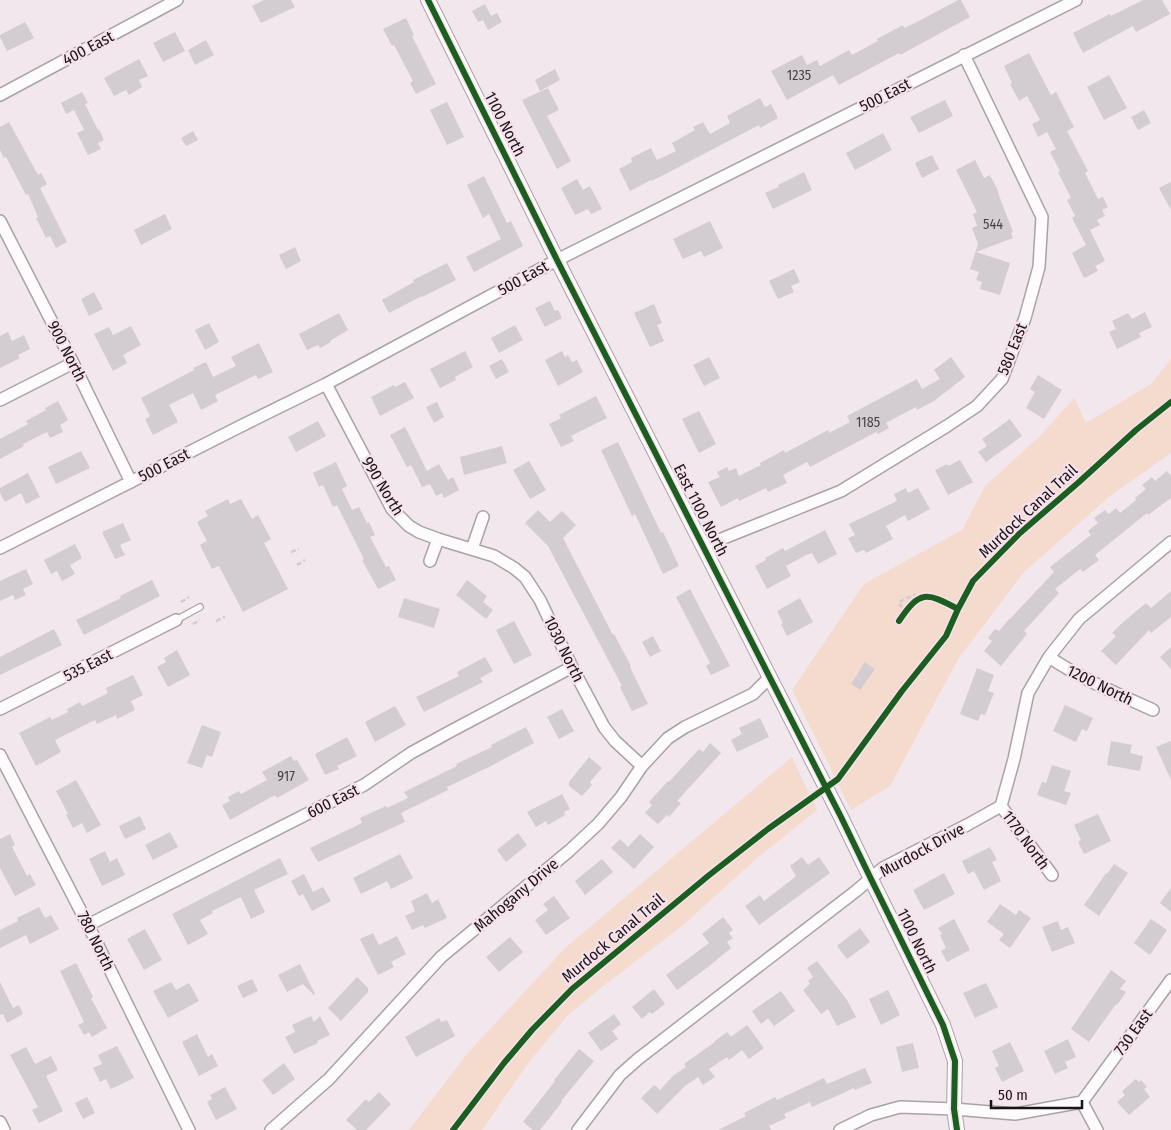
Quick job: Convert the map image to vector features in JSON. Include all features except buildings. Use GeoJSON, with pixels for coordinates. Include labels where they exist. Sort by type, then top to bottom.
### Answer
{"type":"FeatureCollection","features":[{"type":"Feature","properties":{"kind":"street","name":"400 East"},"geometry":{"type":"LineString","coordinates":[[0,95],[177,0]]}},
{"type":"Feature","properties":{"kind":"street","name":"1100 North"},"geometry":{"type":"LineString","coordinates":[[428,0],[557,260]]}},
{"type":"Feature","properties":{"kind":"street","name":"500 East"},"geometry":{"type":"LineString","coordinates":[[0,548],[326,384],[557,260],[1076,0]]}},
{"type":"Feature","properties":{"kind":"street","name":"580 East"},"geometry":{"type":"LineString","coordinates":[[704,546],[841,491],[977,406],[1002,379],[1025,318],[1039,267],[1042,217],[964,56]]}},
{"type":"Feature","properties":{"kind":"street","name":"900 North"},"geometry":{"type":"LineString","coordinates":[[0,221],[73,363],[131,482]]}},
{"type":"Feature","properties":{"kind":"street","name":"East 1100 North"},"geometry":{"type":"LineString","coordinates":[[557,260],[818,773]]}},
{"type":"Feature","properties":{"kind":"street"},"geometry":{"type":"LineString","coordinates":[[0,400],[73,363]]}},
{"type":"Feature","properties":{"kind":"street","name":"990 North"},"geometry":{"type":"LineString","coordinates":[[326,384],[392,509],[408,526],[419,532],[472,549]]}},
{"type":"Feature","properties":{"kind":"street"},"geometry":{"type":"LineString","coordinates":[[472,549],[482,517]]}},
{"type":"Feature","properties":{"kind":"street"},"geometry":{"type":"LineString","coordinates":[[430,561],[438,539]]}},
{"type":"Feature","properties":{"kind":"street"},"geometry":{"type":"LineString","coordinates":[[1001,806],[1014,759],[1028,693],[1049,657],[1079,619],[1171,542]]}},
{"type":"Feature","properties":{"kind":"street","name":"1030 North"},"geometry":{"type":"LineString","coordinates":[[472,549],[503,560],[525,577],[540,600],[572,667],[604,727],[615,741],[642,766]]}},
{"type":"Feature","properties":{"kind":"street","name":"535 East"},"geometry":{"type":"LineString","coordinates":[[0,709],[176,620]]}},
{"type":"Feature","properties":{"kind":"street","name":"1200 North"},"geometry":{"type":"LineString","coordinates":[[1049,657],[1095,683],[1152,710]]}},
{"type":"Feature","properties":{"kind":"street","name":"600 East"},"geometry":{"type":"LineString","coordinates":[[88,925],[364,786],[411,753],[572,667]]}},
{"type":"Feature","properties":{"kind":"street","name":"Mahogany Drive"},"geometry":{"type":"LineString","coordinates":[[271,1130],[329,1079],[441,957],[570,851],[598,824],[621,797],[642,766],[668,738],[684,727],[753,694],[770,677]]}},
{"type":"Feature","properties":{"kind":"street","name":"780 North"},"geometry":{"type":"LineString","coordinates":[[0,755],[88,925],[189,1130]]}},
{"type":"Feature","properties":{"kind":"street","name":"1100 North"},"geometry":{"type":"LineString","coordinates":[[818,773],[943,1025],[955,1060],[954,1108],[957,1130]]}},
{"type":"Feature","properties":{"kind":"street","name":"1170 North"},"geometry":{"type":"LineString","coordinates":[[1001,806],[1052,875]]}},
{"type":"Feature","properties":{"kind":"street","name":"Murdock Drive"},"geometry":{"type":"LineString","coordinates":[[578,1130],[620,1075],[882,868],[1001,806]]}},
{"type":"Feature","properties":{"kind":"street","name":"730 East"},"geometry":{"type":"LineString","coordinates":[[1082,1102],[1171,980]]}},
{"type":"Feature","properties":{"kind":"street"},"geometry":{"type":"LineString","coordinates":[[840,1130],[871,1115],[900,1107],[954,1108],[1015,1114],[1082,1102],[1097,1130]]}},
{"type":"Feature","properties":{"kind":"street"},"geometry":{"type":"LineString","coordinates":[[0,1122],[4,1130]]}},
{"type":"Feature","properties":{"kind":"lane"},"geometry":{"type":"LineString","coordinates":[[176,620],[200,607]]}},
{"type":"Feature","properties":{"kind":"path"},"geometry":{"type":"LineString","coordinates":[[291,552],[299,549]]}},
{"type":"Feature","properties":{"kind":"path"},"geometry":{"type":"LineString","coordinates":[[297,565],[305,560]]}},
{"type":"Feature","properties":{"kind":"path"},"geometry":{"type":"LineString","coordinates":[[910,607],[900,606],[899,602],[914,595],[919,598]]}},
{"type":"Feature","properties":{"kind":"path"},"geometry":{"type":"LineString","coordinates":[[181,602],[189,597]]}},
{"type":"Feature","properties":{"kind":"path"},"geometry":{"type":"LineString","coordinates":[[216,621],[225,617]]}},
{"type":"Feature","properties":{"kind":"path"},"geometry":{"type":"LineString","coordinates":[[193,624],[200,620]]}},
{"type":"Feature","properties":{"kind":"shaded area"},"geometry":{"type":"Polygon","coordinates":[[[1171,359],[1171,453],[1110,496],[1024,572],[958,659],[890,786],[851,810],[792,690],[864,584],[962,530],[985,486],[1040,436],[1074,398],[1086,423],[1151,384],[1171,359]]]}},
{"type":"Feature","properties":{"kind":"shaded area"},"geometry":{"type":"Polygon","coordinates":[[[792,757],[817,810],[756,859],[681,927],[603,986],[566,1017],[526,1066],[482,1130],[409,1130],[466,1055],[565,948],[792,757]]]}},
{"type":"Feature","properties":{"kind":"cycle path"},"geometry":{"type":"LineString","coordinates":[[428,0],[557,260],[841,817],[943,1025],[955,1061],[954,1109],[957,1130]]}},
{"type":"Feature","properties":{"kind":"cycle path","name":"Murdock Canal Trail"},"geometry":{"type":"LineString","coordinates":[[453,1130],[504,1063],[532,1030],[572,989],[708,876],[768,829],[838,779],[902,691],[946,636],[973,581],[1020,533],[1136,430],[1171,402]]}},
{"type":"Feature","properties":{"kind":"cycle path"},"geometry":{"type":"LineString","coordinates":[[899,621],[918,599],[924,597],[938,599],[958,609]]}}]}
